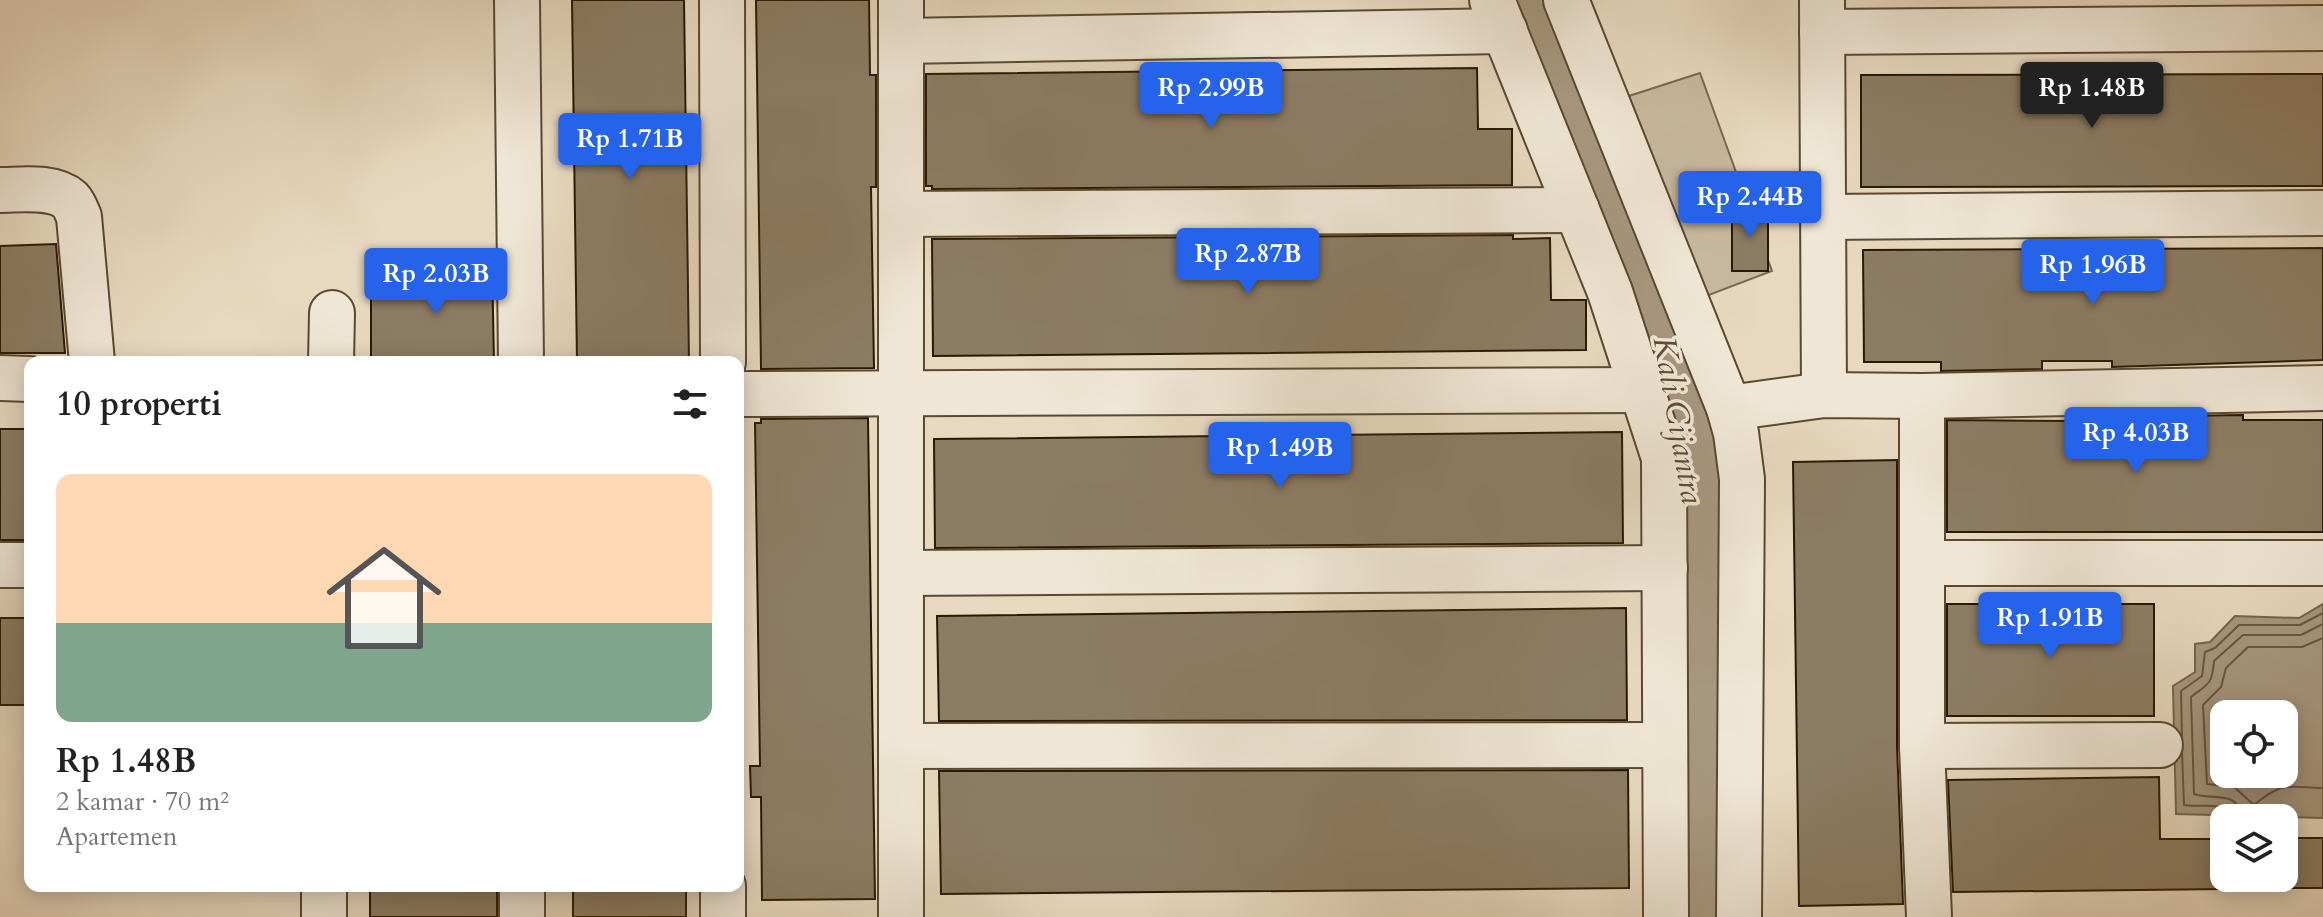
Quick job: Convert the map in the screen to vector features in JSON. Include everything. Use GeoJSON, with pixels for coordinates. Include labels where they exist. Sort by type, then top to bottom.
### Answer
{"type":"FeatureCollection","features":[{"type":"Feature","properties":{"kind":"street"},"geometry":{"type":"LineString","coordinates":[[517,0],[521,356]]}},
{"type":"Feature","properties":{"kind":"street"},"geometry":{"type":"LineString","coordinates":[[722,0],[723,356]]}},
{"type":"Feature","properties":{"kind":"street"},"geometry":{"type":"LineString","coordinates":[[1566,0],[1729,408],[1736,433],[1742,479],[1739,917]]}},
{"type":"Feature","properties":{"kind":"street"},"geometry":{"type":"LineString","coordinates":[[901,917],[901,20],[1498,15],[1610,292],[1664,458],[1666,917]]}},
{"type":"Feature","properties":{"kind":"street"},"geometry":{"type":"LineString","coordinates":[[1824,395],[1822,16],[2323,28]]}},
{"type":"Feature","properties":{"kind":"street"},"geometry":{"type":"LineString","coordinates":[[0,190],[38,190],[70,200],[79,217],[91,356]]}},
{"type":"Feature","properties":{"kind":"street"},"geometry":{"type":"LineString","coordinates":[[901,214],[1577,210]]}},
{"type":"Feature","properties":{"kind":"street"},"geometry":{"type":"LineString","coordinates":[[1823,217],[2323,213]]}},
{"type":"Feature","properties":{"kind":"street"},"geometry":{"type":"LineString","coordinates":[[331,356],[332,313]]}},
{"type":"Feature","properties":{"kind":"street"},"geometry":{"type":"LineString","coordinates":[[0,378],[24,379]]}},
{"type":"Feature","properties":{"kind":"street"},"geometry":{"type":"LineString","coordinates":[[1729,408],[1824,395],[2323,388]]}},
{"type":"Feature","properties":{"kind":"street"},"geometry":{"type":"LineString","coordinates":[[744,394],[1642,390]]}},
{"type":"Feature","properties":{"kind":"street"},"geometry":{"type":"LineString","coordinates":[[1922,396],[1922,746],[1929,917]]}},
{"type":"Feature","properties":{"kind":"street"},"geometry":{"type":"LineString","coordinates":[[1922,563],[2323,563]]}},
{"type":"Feature","properties":{"kind":"street"},"geometry":{"type":"LineString","coordinates":[[0,565],[24,565]]}},
{"type":"Feature","properties":{"kind":"street"},"geometry":{"type":"LineString","coordinates":[[901,573],[1665,568]]}},
{"type":"Feature","properties":{"kind":"street"},"geometry":{"type":"LineString","coordinates":[[901,746],[1665,745]]}},
{"type":"Feature","properties":{"kind":"street"},"geometry":{"type":"LineString","coordinates":[[1922,746],[2160,745]]}},
{"type":"Feature","properties":{"kind":"street"},"geometry":{"type":"LineString","coordinates":[[324,892],[324,917]]}},
{"type":"Feature","properties":{"kind":"street"},"geometry":{"type":"LineString","coordinates":[[522,892],[522,917]]}},
{"type":"Feature","properties":{"kind":"street"},"geometry":{"type":"LineString","coordinates":[[723,892],[723,917]]}},
{"type":"Feature","properties":{"kind":"shaded area"},"geometry":{"type":"Polygon","coordinates":[[[1700,73],[1772,271],[1701,298],[1629,96],[1700,73]]]}},
{"type":"Feature","properties":{"kind":"water"},"geometry":{"type":"Polygon","coordinates":[[[2323,604],[2323,818],[2298,817],[2298,804],[2210,804],[2210,815],[2176,814],[2173,686],[2195,672],[2195,644],[2210,642],[2235,616],[2299,618],[2323,604]]]}},
{"type":"Feature","properties":{"kind":"building"},"geometry":{"type":"Polygon","coordinates":[[[572,0],[684,0],[689,356],[577,356],[572,0]]]}},
{"type":"Feature","properties":{"kind":"building"},"geometry":{"type":"Polygon","coordinates":[[[756,0],[869,0],[870,75],[876,75],[876,187],[871,187],[874,368],[761,369],[756,0]]]}},
{"type":"Feature","properties":{"kind":"building"},"geometry":{"type":"Polygon","coordinates":[[[1477,68],[1478,129],[1512,129],[1512,185],[932,189],[932,186],[926,186],[926,74],[1477,68]]]}},
{"type":"Feature","properties":{"kind":"building"},"geometry":{"type":"Polygon","coordinates":[[[2323,74],[2323,186],[1861,187],[1861,75],[2323,74]]]}},
{"type":"Feature","properties":{"kind":"building"},"geometry":{"type":"Polygon","coordinates":[[[1732,207],[1768,207],[1768,271],[1732,271],[1732,207]]]}},
{"type":"Feature","properties":{"kind":"building"},"geometry":{"type":"Polygon","coordinates":[[[1513,235],[1513,239],[1550,238],[1551,300],[1586,300],[1586,350],[933,356],[932,239],[1513,235]]]}},
{"type":"Feature","properties":{"kind":"building"},"geometry":{"type":"Polygon","coordinates":[[[56,244],[65,353],[0,353],[0,246],[56,244]]]}},
{"type":"Feature","properties":{"kind":"building"},"geometry":{"type":"Polygon","coordinates":[[[2323,248],[2323,360],[2112,367],[2112,361],[2042,361],[2042,369],[1941,371],[1941,362],[1864,362],[1863,250],[2323,248]]]}},
{"type":"Feature","properties":{"kind":"building"},"geometry":{"type":"Polygon","coordinates":[[[434,262],[484,262],[484,265],[492,265],[494,356],[371,356],[371,291],[407,291],[407,266],[434,266],[434,262]]]}},
{"type":"Feature","properties":{"kind":"building"},"geometry":{"type":"Polygon","coordinates":[[[2243,415],[2243,420],[2323,420],[2323,532],[1947,532],[1947,420],[2079,421],[2113,420],[2113,417],[2243,415]]]}},
{"type":"Feature","properties":{"kind":"building"},"geometry":{"type":"Polygon","coordinates":[[[868,418],[875,899],[762,900],[761,797],[751,797],[750,766],[760,766],[755,423],[761,423],[761,419],[868,418]]]}},
{"type":"Feature","properties":{"kind":"building"},"geometry":{"type":"Polygon","coordinates":[[[0,429],[24,429],[24,540],[0,540],[0,429]]]}},
{"type":"Feature","properties":{"kind":"building"},"geometry":{"type":"Polygon","coordinates":[[[1622,432],[1623,543],[935,548],[934,439],[1622,432]]]}},
{"type":"Feature","properties":{"kind":"building"},"geometry":{"type":"Polygon","coordinates":[[[1897,460],[1897,746],[1903,904],[1799,906],[1793,462],[1897,460]]]}},
{"type":"Feature","properties":{"kind":"building"},"geometry":{"type":"Polygon","coordinates":[[[1947,604],[2154,604],[2154,716],[1947,716],[1947,604]]]}},
{"type":"Feature","properties":{"kind":"building"},"geometry":{"type":"Polygon","coordinates":[[[1626,608],[1627,720],[939,721],[937,616],[1626,608]]]}},
{"type":"Feature","properties":{"kind":"building"},"geometry":{"type":"Polygon","coordinates":[[[0,618],[24,618],[24,705],[0,705],[0,618]]]}},
{"type":"Feature","properties":{"kind":"building"},"geometry":{"type":"Polygon","coordinates":[[[1628,770],[1629,888],[941,894],[939,771],[1628,770]]]}},
{"type":"Feature","properties":{"kind":"building"},"geometry":{"type":"Polygon","coordinates":[[[2159,777],[2160,839],[2210,839],[2210,889],[1953,892],[1948,780],[2159,777]]]}},
{"type":"Feature","properties":{"kind":"building"},"geometry":{"type":"Polygon","coordinates":[[[2298,838],[2323,838],[2323,888],[2298,888],[2298,838]]]}},
{"type":"Feature","properties":{"kind":"building"},"geometry":{"type":"Polygon","coordinates":[[[370,892],[497,892],[497,917],[370,917],[370,892]]]}},
{"type":"Feature","properties":{"kind":"building"},"geometry":{"type":"Polygon","coordinates":[[[573,892],[686,892],[686,917],[573,917],[573,892]]]}},
{"type":"Feature","properties":{"kind":"waterway","name":"Kali Cijantra"},"geometry":{"type":"LineString","coordinates":[[1521,0],[1660,318],[1696,482],[1701,704],[1699,917]]}}]}
